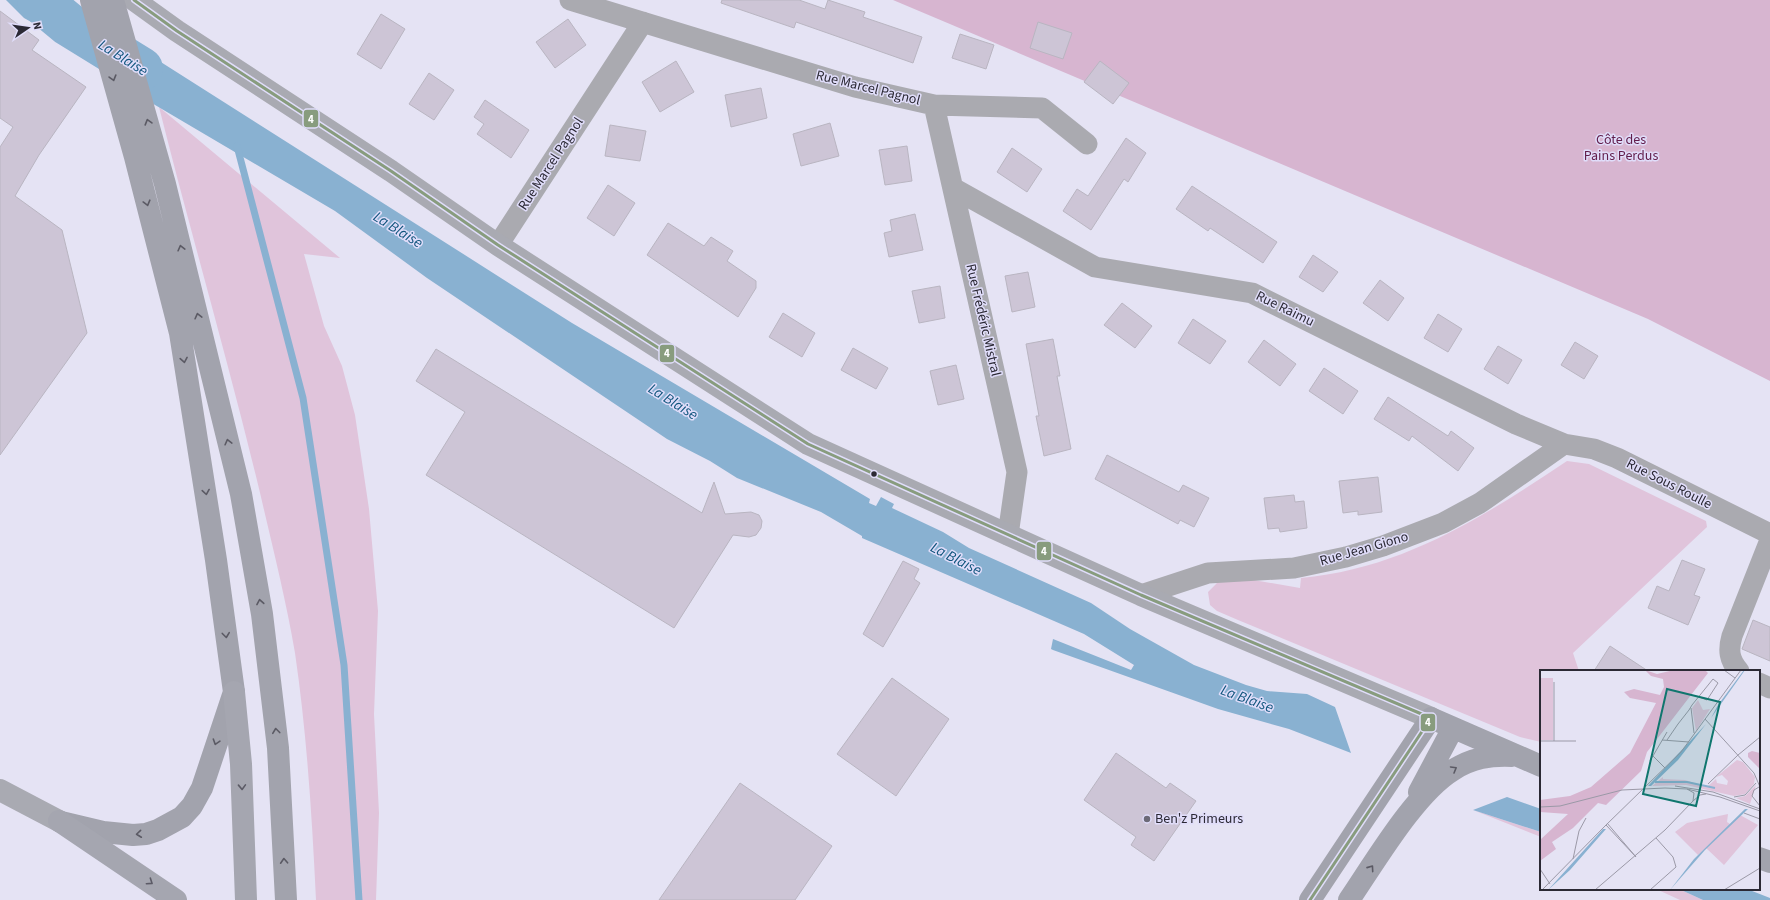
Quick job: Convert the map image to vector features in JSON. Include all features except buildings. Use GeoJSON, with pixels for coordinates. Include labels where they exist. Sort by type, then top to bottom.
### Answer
{"type":"FeatureCollection","features":[{"type":"Feature","properties":{"kind":"highway"},"geometry":{"type":"LineString","coordinates":[[234,692],[241,764],[246,900]]}},
{"type":"Feature","properties":{"kind":"highway"},"geometry":{"type":"LineString","coordinates":[[59,821],[176,900]]}},
{"type":"Feature","properties":{"kind":"main road"},"geometry":{"type":"LineString","coordinates":[[0,790],[59,821],[103,832],[133,835],[146,834],[158,830],[182,817],[192,806],[202,788],[234,692],[200,453],[180,333],[135,157],[91,0]]}},
{"type":"Feature","properties":{"kind":"main road"},"geometry":{"type":"LineString","coordinates":[[113,0],[165,184],[241,494],[262,614],[278,748],[286,900]]}},
{"type":"Feature","properties":{"kind":"main road"},"geometry":{"type":"LineString","coordinates":[[134,0],[177,31],[391,171],[498,245],[808,444],[1141,595],[1540,766]]}},
{"type":"Feature","properties":{"kind":"main road"},"geometry":{"type":"LineString","coordinates":[[1310,900],[1431,718]]}},
{"type":"Feature","properties":{"kind":"main road"},"geometry":{"type":"LineString","coordinates":[[1406,818],[1453,728]]}},
{"type":"Feature","properties":{"kind":"main road"},"geometry":{"type":"LineString","coordinates":[[1349,900],[1406,818],[1436,783],[1455,769],[1485,757],[1519,756]]}},
{"type":"Feature","properties":{"kind":"main road"},"geometry":{"type":"LineString","coordinates":[[1760,858],[1770,862]]}},
{"type":"Feature","properties":{"kind":"street","name":"Rue Marcel Pagnol"},"geometry":{"type":"LineString","coordinates":[[570,0],[855,87],[934,105],[1042,108],[1087,144]]}},
{"type":"Feature","properties":{"kind":"street","name":"Rue Marcel Pagnol"},"geometry":{"type":"LineString","coordinates":[[498,245],[643,22]]}},
{"type":"Feature","properties":{"kind":"street","name":"Rue Frédéric Mistral"},"geometry":{"type":"LineString","coordinates":[[934,105],[1017,472],[1008,535]]}},
{"type":"Feature","properties":{"kind":"street","name":"Rue Raimu"},"geometry":{"type":"LineString","coordinates":[[953,188],[1095,267],[1252,293],[1516,424],[1564,444]]}},
{"type":"Feature","properties":{"kind":"street","name":"Rue Sous Roulle"},"geometry":{"type":"LineString","coordinates":[[1564,444],[1594,449],[1617,458],[1770,534]]}},
{"type":"Feature","properties":{"kind":"street","name":"Rue Jean Giono"},"geometry":{"type":"LineString","coordinates":[[1141,595],[1208,573],[1294,568],[1346,557],[1383,546],[1443,523],[1480,503],[1564,444]]}},
{"type":"Feature","properties":{"kind":"street"},"geometry":{"type":"LineString","coordinates":[[1739,670],[1731,660],[1729,652],[1732,636],[1770,540]]}},
{"type":"Feature","properties":{"kind":"street"},"geometry":{"type":"LineString","coordinates":[[1760,683],[1770,688]]}},
{"type":"Feature","properties":{"kind":"shaded area"},"geometry":{"type":"Polygon","coordinates":[[[159,107],[340,258],[304,254],[324,326],[342,366],[355,415],[369,509],[378,611],[374,714],[379,813],[376,900],[316,900],[306,745],[295,653],[288,614],[249,448],[159,107]]]}},
{"type":"Feature","properties":{"kind":"shaded area"},"geometry":{"type":"Polygon","coordinates":[[[1567,461],[1589,464],[1706,521],[1707,527],[1573,653],[1579,670],[1540,670],[1540,742],[1520,737],[1238,620],[1217,611],[1210,605],[1208,592],[1219,581],[1242,578],[1300,588],[1301,578],[1338,573],[1374,564],[1408,552],[1473,520],[1567,461]]]}},
{"type":"Feature","properties":{"kind":"shaded area"},"geometry":{"type":"Polygon","coordinates":[[[1473,810],[1540,832],[1540,837],[1473,810]]]}},
{"type":"Feature","properties":{"kind":"shaded area"},"geometry":{"type":"Polygon","coordinates":[[[1658,890],[1681,890],[1703,900],[1680,900],[1658,890]]]}},
{"type":"Feature","properties":{"kind":"green space","name":"Côte des Pains Perdus"},"geometry":{"type":"Polygon","coordinates":[[[893,0],[1770,0],[1770,381],[1648,319],[893,0]]]}},
{"type":"Feature","properties":{"kind":"water"},"geometry":{"type":"Polygon","coordinates":[[[6,0],[59,0],[71,12],[79,16],[91,55],[24,18],[6,0]]]}},
{"type":"Feature","properties":{"kind":"water"},"geometry":{"type":"Polygon","coordinates":[[[134,45],[572,323],[870,499],[869,503],[876,506],[881,497],[894,504],[892,508],[943,532],[969,548],[1091,603],[1130,629],[1194,665],[1246,685],[1267,691],[1307,694],[1335,707],[1351,753],[1289,729],[1218,709],[1053,650],[1051,649],[1053,639],[1131,670],[1134,665],[1084,634],[862,538],[862,536],[821,512],[737,478],[710,461],[667,439],[427,278],[335,211],[150,102],[134,45]]]}},
{"type":"Feature","properties":{"kind":"water"},"geometry":{"type":"Polygon","coordinates":[[[1507,797],[1540,809],[1540,832],[1473,810],[1507,797]]]}},
{"type":"Feature","properties":{"kind":"water"},"geometry":{"type":"Polygon","coordinates":[[[1681,890],[1750,890],[1770,898],[1770,900],[1703,900],[1681,890]]]}},
{"type":"Feature","properties":{"kind":"waterway","name":"La Blaise"},"geometry":{"type":"LineString","coordinates":[[39,0],[68,24],[141,69]]}},
{"type":"Feature","properties":{"kind":"waterway"},"geometry":{"type":"LineString","coordinates":[[237,146],[303,398],[344,665],[359,900]]}},
{"type":"Feature","properties":{"kind":"transit line","name":"4"},"geometry":{"type":"LineString","coordinates":[[134,0],[177,31],[391,171],[498,245],[808,444],[1141,595],[1431,718],[1310,900]]}},
{"type":"Feature","properties":{"kind":"place","name":"Ben'z Primeurs"},"geometry":{"type":"Point","coordinates":[1147,819]}}]}
